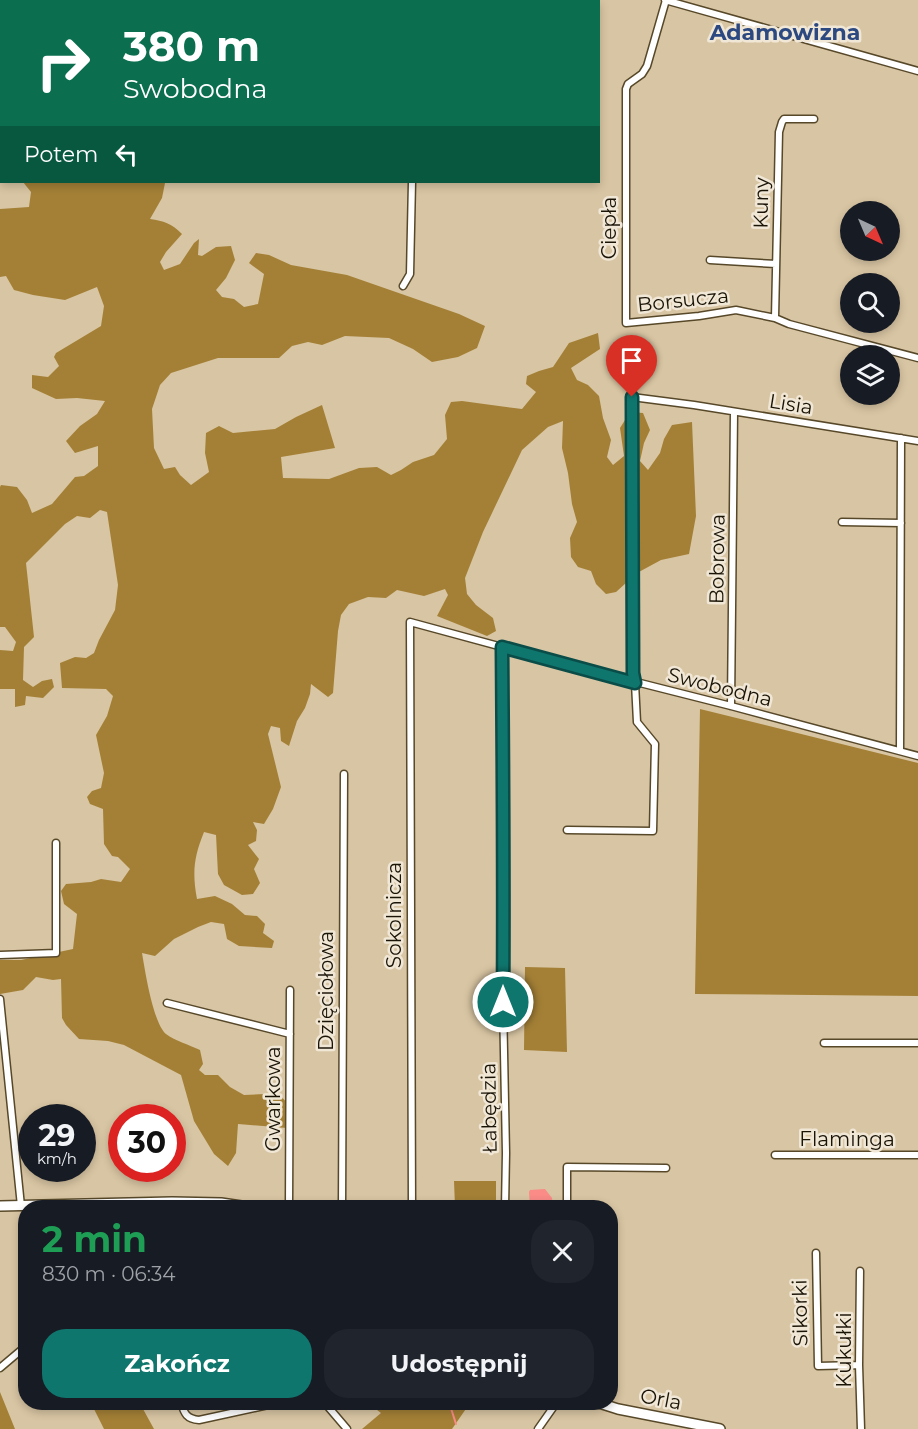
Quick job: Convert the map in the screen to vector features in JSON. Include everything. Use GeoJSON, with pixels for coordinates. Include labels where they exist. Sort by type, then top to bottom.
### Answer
{"type":"FeatureCollection","features":[{"type":"Feature","properties":{"kind":"street"},"geometry":{"type":"LineString","coordinates":[[666,0],[918,71]]}},
{"type":"Feature","properties":{"kind":"street","name":"Ciepła"},"geometry":{"type":"LineString","coordinates":[[626,323],[626,89],[628,84],[642,74],[647,66],[666,0]]}},
{"type":"Feature","properties":{"kind":"street","name":"Kuny"},"geometry":{"type":"LineString","coordinates":[[775,318],[779,132],[784,119],[814,119]]}},
{"type":"Feature","properties":{"kind":"street"},"geometry":{"type":"LineString","coordinates":[[404,286],[410,274],[412,183]]}},
{"type":"Feature","properties":{"kind":"street"},"geometry":{"type":"LineString","coordinates":[[710,260],[776,264]]}},
{"type":"Feature","properties":{"kind":"street","name":"Borsucza"},"geometry":{"type":"LineString","coordinates":[[626,323],[736,310],[775,318],[789,324],[918,358]]}},
{"type":"Feature","properties":{"kind":"street","name":"Lisia"},"geometry":{"type":"LineString","coordinates":[[635,683],[633,673],[632,397],[918,441]]}},
{"type":"Feature","properties":{"kind":"street","name":"Bobrowa"},"geometry":{"type":"LineString","coordinates":[[731,706],[734,412]]}},
{"type":"Feature","properties":{"kind":"street"},"geometry":{"type":"LineString","coordinates":[[900,751],[901,438]]}},
{"type":"Feature","properties":{"kind":"street"},"geometry":{"type":"LineString","coordinates":[[842,522],[901,523]]}},
{"type":"Feature","properties":{"kind":"street","name":"Swobodna"},"geometry":{"type":"LineString","coordinates":[[410,622],[918,756]]}},
{"type":"Feature","properties":{"kind":"street","name":"Sokolnicza"},"geometry":{"type":"LineString","coordinates":[[410,622],[412,1200]]}},
{"type":"Feature","properties":{"kind":"street","name":"Łabędzia"},"geometry":{"type":"LineString","coordinates":[[502,647],[505,1200]]}},
{"type":"Feature","properties":{"kind":"street"},"geometry":{"type":"LineString","coordinates":[[567,830],[652,831],[655,744],[638,723],[635,683]]}},
{"type":"Feature","properties":{"kind":"street","name":"Dzięciołowa"},"geometry":{"type":"LineString","coordinates":[[342,1200],[344,774]]}},
{"type":"Feature","properties":{"kind":"street"},"geometry":{"type":"LineString","coordinates":[[0,955],[56,953],[56,843]]}},
{"type":"Feature","properties":{"kind":"street","name":"Gwarkowa"},"geometry":{"type":"LineString","coordinates":[[289,1200],[290,990]]}},
{"type":"Feature","properties":{"kind":"street"},"geometry":{"type":"LineString","coordinates":[[0,999],[20,1200]]}},
{"type":"Feature","properties":{"kind":"street"},"geometry":{"type":"LineString","coordinates":[[167,1003],[290,1034]]}},
{"type":"Feature","properties":{"kind":"street"},"geometry":{"type":"LineString","coordinates":[[824,1043],[918,1043]]}},
{"type":"Feature","properties":{"kind":"street","name":"Flaminga"},"geometry":{"type":"LineString","coordinates":[[775,1155],[918,1155]]}},
{"type":"Feature","properties":{"kind":"street"},"geometry":{"type":"LineString","coordinates":[[567,1200],[567,1167],[666,1168]]}},
{"type":"Feature","properties":{"kind":"street"},"geometry":{"type":"LineString","coordinates":[[0,1206],[18,1206]]}},
{"type":"Feature","properties":{"kind":"street","name":"Sikorki"},"geometry":{"type":"LineString","coordinates":[[816,1253],[818,1366],[860,1365]]}},
{"type":"Feature","properties":{"kind":"street","name":"Kukułki"},"geometry":{"type":"LineString","coordinates":[[860,1271],[861,1429]]}},
{"type":"Feature","properties":{"kind":"street"},"geometry":{"type":"LineString","coordinates":[[0,1368],[18,1353]]}},
{"type":"Feature","properties":{"kind":"street","name":"Orla"},"geometry":{"type":"LineString","coordinates":[[618,1409],[720,1429]]}},
{"type":"Feature","properties":{"kind":"street"},"geometry":{"type":"LineString","coordinates":[[183,1410],[189,1418],[199,1420],[245,1410]]}},
{"type":"Feature","properties":{"kind":"street"},"geometry":{"type":"LineString","coordinates":[[331,1410],[347,1429]]}},
{"type":"Feature","properties":{"kind":"street"},"geometry":{"type":"LineString","coordinates":[[538,1429],[551,1410]]}},
{"type":"Feature","properties":{"kind":"shaded area"},"geometry":{"type":"Polygon","coordinates":[[[24,183],[165,183],[162,198],[150,219],[167,223],[182,234],[160,262],[164,270],[180,264],[199,239],[198,255],[202,256],[216,247],[231,246],[235,260],[226,278],[216,290],[222,297],[234,299],[244,307],[258,304],[264,274],[249,263],[256,253],[269,255],[291,265],[347,275],[459,314],[485,326],[477,348],[458,357],[432,362],[413,349],[389,338],[345,336],[322,345],[308,342],[292,346],[279,358],[218,358],[171,373],[160,385],[152,409],[154,448],[164,469],[175,467],[191,485],[209,472],[205,453],[206,433],[219,426],[233,433],[275,429],[322,405],[335,448],[281,457],[283,478],[329,479],[359,468],[377,467],[391,475],[413,462],[434,455],[447,439],[445,415],[451,402],[462,401],[522,409],[536,392],[526,384],[527,376],[553,367],[569,343],[598,333],[600,349],[571,368],[577,380],[588,385],[599,396],[603,418],[611,440],[607,457],[613,465],[624,456],[620,428],[630,412],[643,413],[650,430],[640,461],[648,470],[660,453],[664,439],[672,425],[692,422],[696,516],[689,554],[661,560],[637,573],[616,592],[606,594],[596,584],[591,571],[578,567],[571,557],[570,538],[577,522],[562,448],[563,421],[548,427],[522,450],[483,532],[465,578],[467,594],[476,605],[493,618],[496,631],[487,636],[437,616],[448,595],[445,589],[424,596],[397,590],[386,598],[368,597],[349,604],[341,615],[338,631],[333,693],[328,697],[311,684],[310,694],[297,721],[289,746],[281,741],[280,728],[271,726],[268,734],[281,787],[273,809],[264,824],[253,822],[257,830],[256,841],[248,845],[259,859],[254,869],[260,883],[253,894],[242,895],[224,885],[218,874],[216,835],[204,832],[195,865],[197,899],[215,896],[232,904],[245,915],[257,916],[265,924],[263,933],[274,941],[272,948],[239,946],[227,939],[224,924],[211,922],[174,939],[155,956],[142,953],[150,996],[161,1028],[178,1041],[200,1050],[203,1064],[199,1070],[205,1075],[218,1075],[230,1087],[244,1095],[280,1095],[288,1104],[287,1128],[238,1124],[236,1153],[228,1166],[214,1154],[194,1121],[181,1075],[124,1045],[108,1041],[79,1039],[66,1025],[62,1018],[61,979],[36,977],[23,990],[0,994],[0,960],[21,960],[73,949],[77,914],[64,904],[61,891],[66,884],[101,879],[121,882],[130,869],[118,857],[112,856],[104,844],[103,809],[90,804],[87,797],[92,791],[101,788],[104,773],[96,735],[107,716],[113,696],[106,689],[62,688],[60,663],[75,657],[86,658],[94,653],[115,610],[118,585],[107,512],[100,510],[90,518],[77,516],[65,524],[26,563],[34,637],[24,647],[23,680],[33,687],[42,681],[52,679],[54,687],[43,698],[26,696],[25,705],[15,707],[15,689],[0,689],[0,650],[13,651],[16,642],[5,627],[0,627],[0,487],[1,485],[17,487],[27,500],[32,513],[52,504],[75,477],[84,476],[98,466],[98,446],[75,453],[66,441],[80,426],[97,414],[105,401],[77,398],[56,399],[32,388],[32,375],[48,377],[59,366],[54,357],[56,353],[101,326],[104,306],[97,287],[65,300],[14,290],[6,276],[0,277],[0,209],[29,207],[31,192],[24,183]]]}},
{"type":"Feature","properties":{"kind":"shaded area"},"geometry":{"type":"Polygon","coordinates":[[[700,709],[918,763],[918,996],[695,994],[700,709]]]}},
{"type":"Feature","properties":{"kind":"shaded area"},"geometry":{"type":"Polygon","coordinates":[[[525,967],[565,968],[567,1052],[524,1050],[525,967]]]}},
{"type":"Feature","properties":{"kind":"shaded area"},"geometry":{"type":"Polygon","coordinates":[[[454,1181],[496,1181],[496,1200],[455,1200],[454,1181]]]}},
{"type":"Feature","properties":{"kind":"shaded area"},"geometry":{"type":"Polygon","coordinates":[[[545,1189],[552,1200],[530,1200],[530,1190],[545,1189]]]}},
{"type":"Feature","properties":{"kind":"shaded area"},"geometry":{"type":"Polygon","coordinates":[[[0,1392],[15,1429],[0,1429],[0,1392]]]}},
{"type":"Feature","properties":{"kind":"shaded area"},"geometry":{"type":"Polygon","coordinates":[[[94,1410],[144,1410],[154,1429],[104,1429],[94,1410]]]}},
{"type":"Feature","properties":{"kind":"shaded area"},"geometry":{"type":"Polygon","coordinates":[[[377,1410],[465,1410],[452,1429],[362,1429],[381,1413],[377,1410]]]}},
{"type":"Feature","properties":{"kind":"waterway"},"geometry":{"type":"LineString","coordinates":[[452,1410],[456,1424]]}},
{"type":"Feature","properties":{"kind":"district","name":"Adamowizna"},"geometry":{"type":"Point","coordinates":[785,32]}},
{"type":"Feature","properties":{"kind":"route"},"geometry":{"type":"LineString","coordinates":[[503,1002],[502,647],[635,683],[633,673],[632,397]]}}]}
